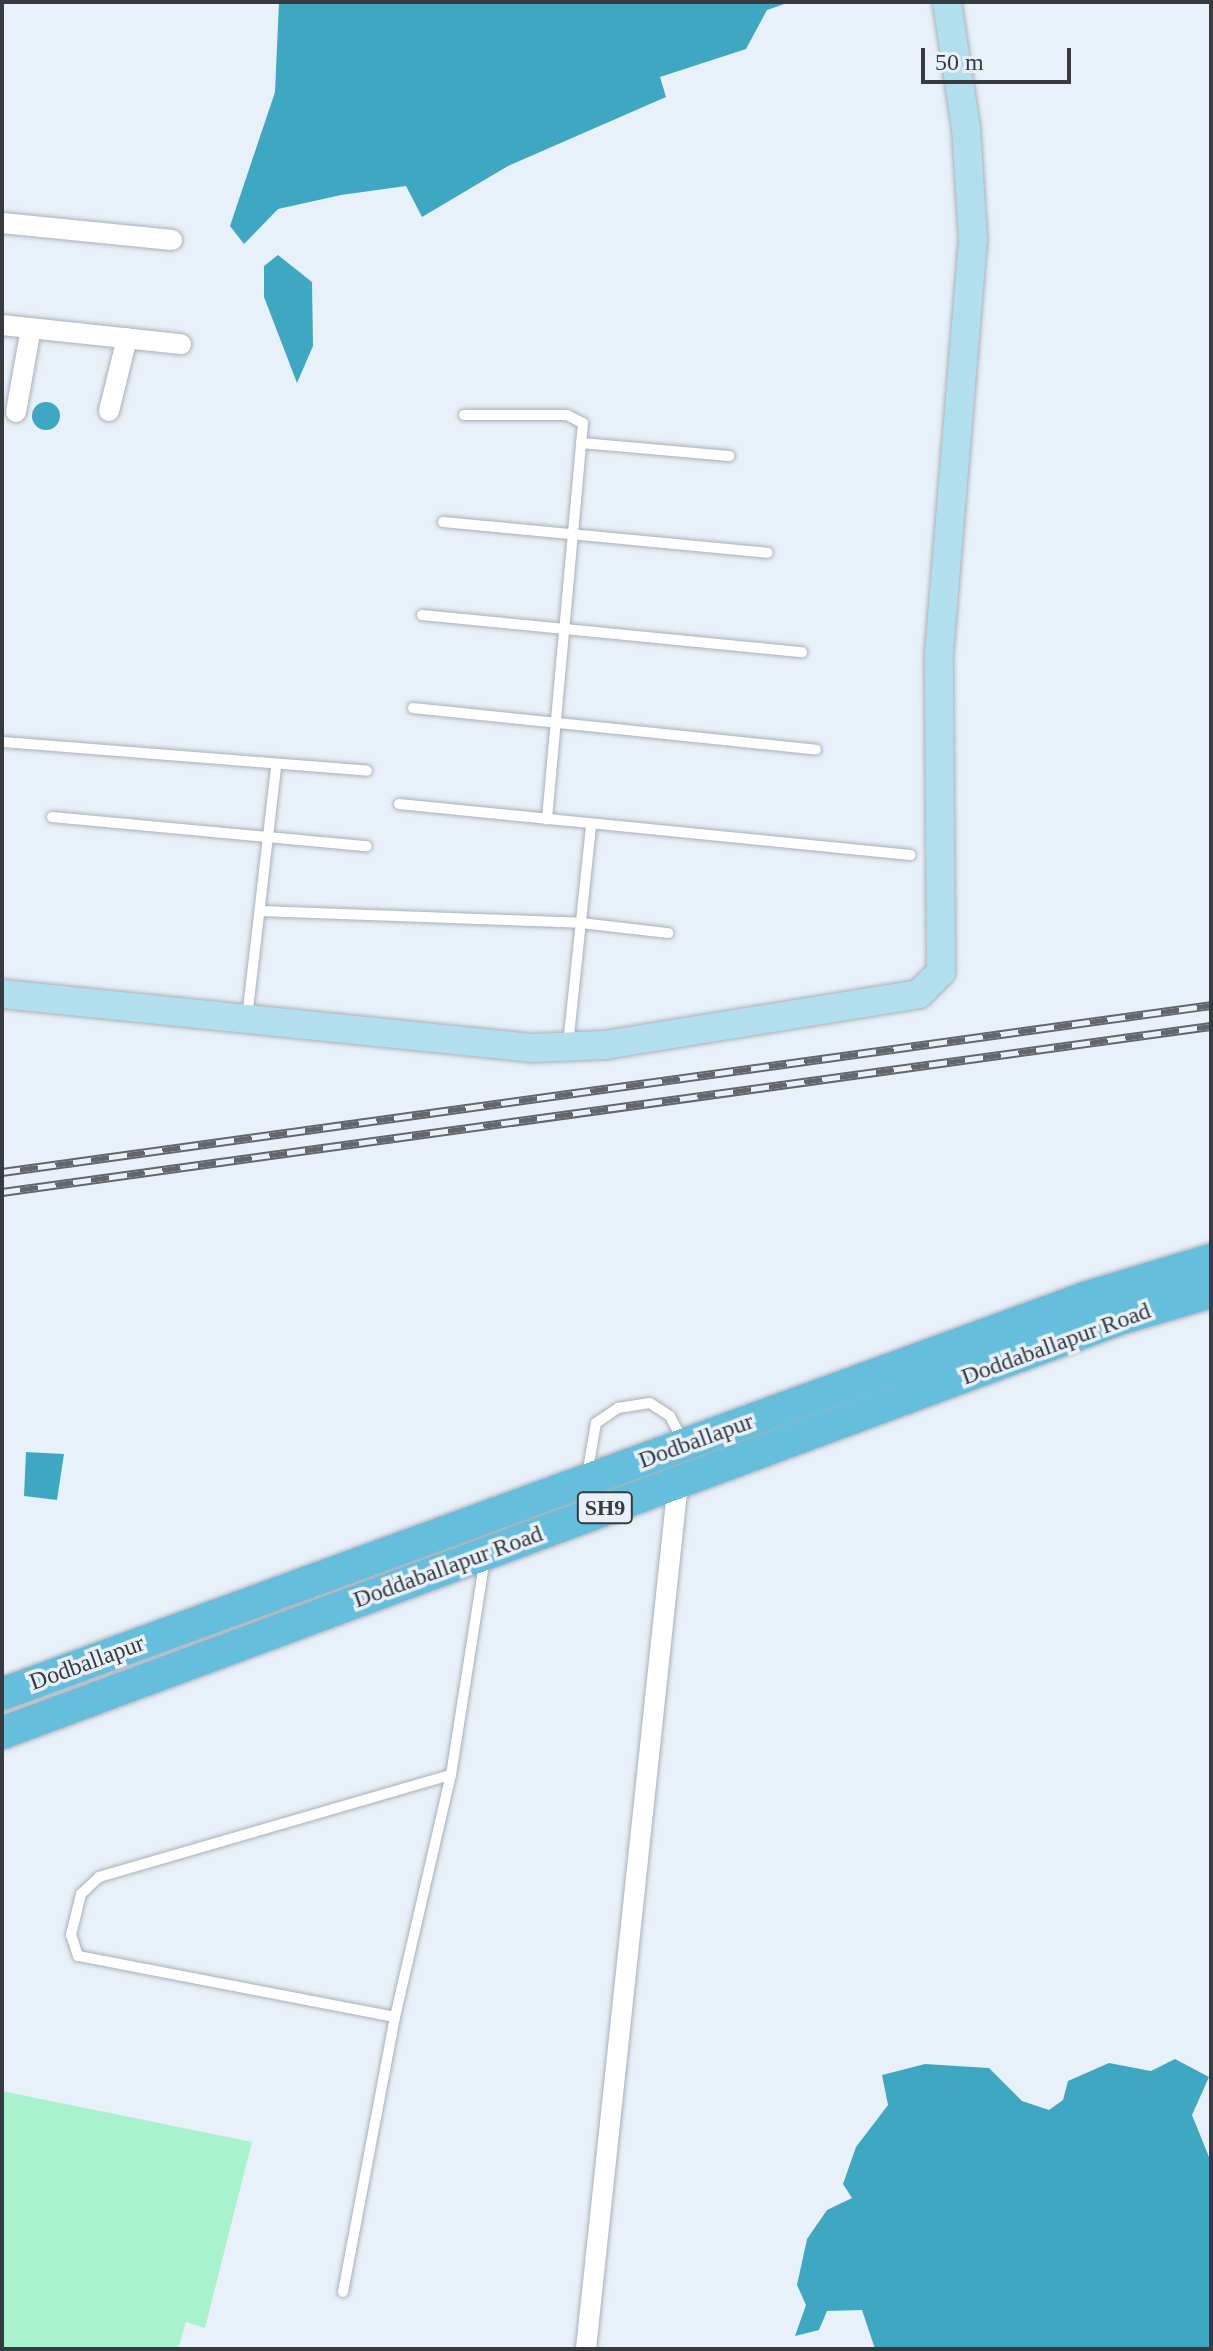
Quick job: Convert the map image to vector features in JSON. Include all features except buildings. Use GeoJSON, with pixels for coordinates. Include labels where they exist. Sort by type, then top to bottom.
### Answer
{"type":"FeatureCollection","features":[{"type":"Feature","properties":{"kind":"main road","name":"Dodballapur"},"geometry":{"type":"LineString","coordinates":[[2,1694],[1085,1298],[1211,1260]]}},
{"type":"Feature","properties":{"kind":"main road","name":"Doddaballapur Road"},"geometry":{"type":"LineString","coordinates":[[2,1733],[1119,1319],[1211,1292]]}},
{"type":"Feature","properties":{"kind":"street"},"geometry":{"type":"LineString","coordinates":[[2,994],[568,1046],[919,994],[941,972],[939,653],[973,239],[966,128],[947,2]]}},
{"type":"Feature","properties":{"kind":"street"},"geometry":{"type":"LineString","coordinates":[[2,223],[172,240]]}},
{"type":"Feature","properties":{"kind":"street"},"geometry":{"type":"LineString","coordinates":[[2,325],[181,344]]}},
{"type":"Feature","properties":{"kind":"street"},"geometry":{"type":"LineString","coordinates":[[16,412],[31,328]]}},
{"type":"Feature","properties":{"kind":"street"},"geometry":{"type":"LineString","coordinates":[[109,411],[127,338]]}},
{"type":"Feature","properties":{"kind":"street"},"geometry":{"type":"LineString","coordinates":[[586,2349],[678,1482]]}},
{"type":"Feature","properties":{"kind":"lane"},"geometry":{"type":"LineString","coordinates":[[464,415],[574,416],[583,423],[567,630],[547,819]]}},
{"type":"Feature","properties":{"kind":"lane"},"geometry":{"type":"LineString","coordinates":[[581,443],[729,456]]}},
{"type":"Feature","properties":{"kind":"lane"},"geometry":{"type":"LineString","coordinates":[[443,522],[768,553]]}},
{"type":"Feature","properties":{"kind":"lane"},"geometry":{"type":"LineString","coordinates":[[422,615],[802,652]]}},
{"type":"Feature","properties":{"kind":"lane"},"geometry":{"type":"LineString","coordinates":[[413,708],[816,750]]}},
{"type":"Feature","properties":{"kind":"lane"},"geometry":{"type":"LineString","coordinates":[[2,742],[367,771]]}},
{"type":"Feature","properties":{"kind":"lane"},"geometry":{"type":"LineString","coordinates":[[247,1018],[276,766]]}},
{"type":"Feature","properties":{"kind":"lane"},"geometry":{"type":"LineString","coordinates":[[399,804],[910,855]]}},
{"type":"Feature","properties":{"kind":"lane"},"geometry":{"type":"LineString","coordinates":[[52,817],[367,846]]}},
{"type":"Feature","properties":{"kind":"lane"},"geometry":{"type":"LineString","coordinates":[[568,1046],[591,825]]}},
{"type":"Feature","properties":{"kind":"lane"},"geometry":{"type":"LineString","coordinates":[[260,911],[581,923],[668,933]]}},
{"type":"Feature","properties":{"kind":"lane"},"geometry":{"type":"LineString","coordinates":[[587,1481],[596,1423],[618,1408],[650,1403],[670,1416],[686,1445]]}},
{"type":"Feature","properties":{"kind":"lane"},"geometry":{"type":"LineString","coordinates":[[343,2292],[395,2017],[451,1775],[486,1552]]}},
{"type":"Feature","properties":{"kind":"lane"},"geometry":{"type":"LineString","coordinates":[[395,2017],[78,1956],[71,1935],[81,1894],[99,1877],[451,1775]]}},
{"type":"Feature","properties":{"kind":"green space"},"geometry":{"type":"Polygon","coordinates":[[[2,2091],[252,2142],[205,2328],[186,2322],[178,2349],[2,2349],[2,2091]]]}},
{"type":"Feature","properties":{"kind":"water"},"geometry":{"type":"Polygon","coordinates":[[[279,2],[790,2],[767,10],[746,49],[660,77],[666,97],[508,166],[422,217],[406,186],[341,195],[278,209],[244,244],[230,226],[275,92],[279,2]]]}},
{"type":"Feature","properties":{"kind":"water"},"geometry":{"type":"Polygon","coordinates":[[[278,255],[312,282],[313,346],[297,383],[264,297],[264,266],[278,255]]]}},
{"type":"Feature","properties":{"kind":"water"},"geometry":{"type":"Polygon","coordinates":[[[46,402],[56,406],[60,416],[56,426],[46,430],[36,426],[32,416],[36,406],[46,402]]]}},
{"type":"Feature","properties":{"kind":"water"},"geometry":{"type":"Polygon","coordinates":[[[26,1452],[64,1454],[57,1500],[24,1496],[26,1452]]]}},
{"type":"Feature","properties":{"kind":"water"},"geometry":{"type":"Polygon","coordinates":[[[1175,2059],[1209,2077],[1192,2115],[1211,2162],[1211,2349],[875,2349],[862,2310],[827,2311],[819,2330],[795,2336],[806,2305],[797,2285],[807,2239],[827,2210],[852,2198],[843,2184],[856,2147],[888,2105],[882,2075],[925,2064],[989,2068],[1022,2101],[1049,2110],[1063,2100],[1068,2081],[1109,2063],[1151,2071],[1175,2059]]]}},
{"type":"Feature","properties":{"kind":"railway"},"geometry":{"type":"LineString","coordinates":[[2,1172],[1211,1005]]}},
{"type":"Feature","properties":{"kind":"railway"},"geometry":{"type":"LineString","coordinates":[[2,1192],[1211,1026]]}}]}
